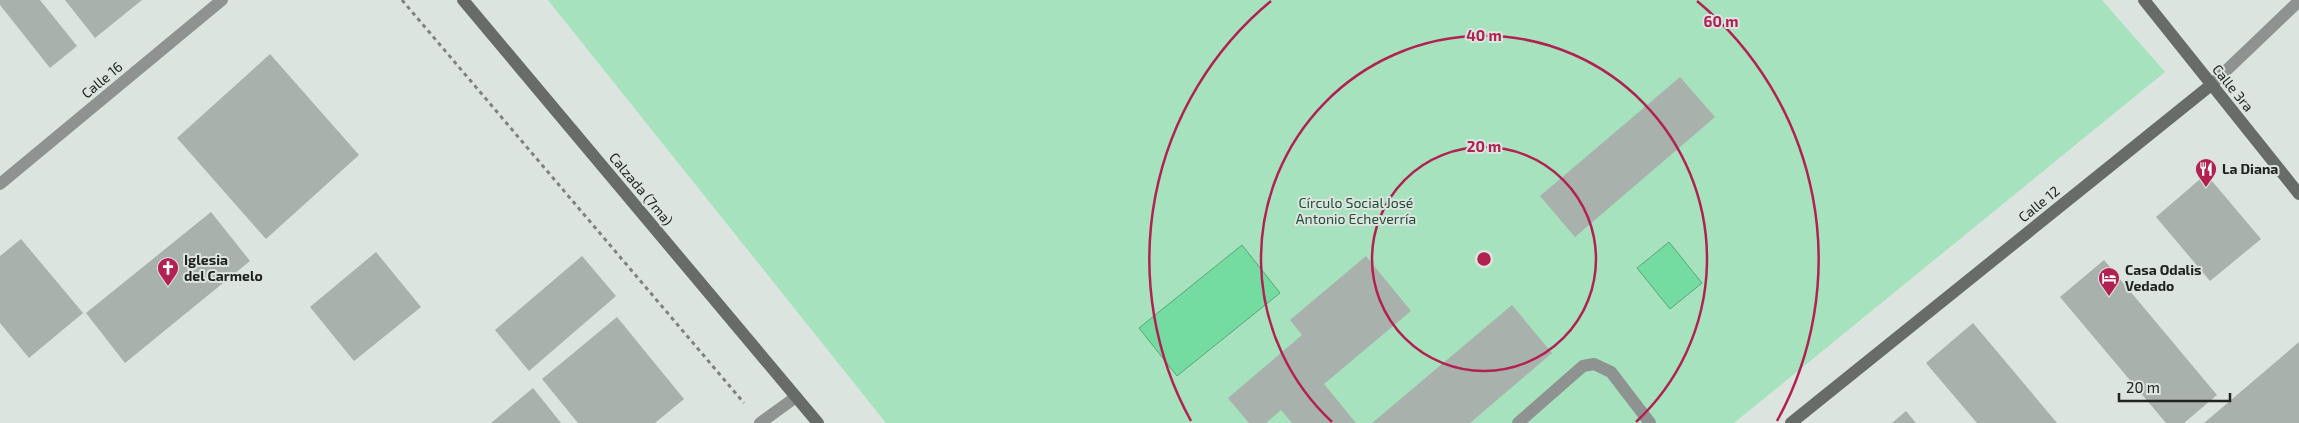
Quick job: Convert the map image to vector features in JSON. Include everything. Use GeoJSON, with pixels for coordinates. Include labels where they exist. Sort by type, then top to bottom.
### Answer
{"type":"FeatureCollection","features":[{"type":"Feature","properties":{"kind":"main road","name":"Calzada (7ma)"},"geometry":{"type":"LineString","coordinates":[[463,0],[818,423]]}},
{"type":"Feature","properties":{"kind":"main road","name":"Calle 3ra"},"geometry":{"type":"LineString","coordinates":[[2144,0],[2299,194]]}},
{"type":"Feature","properties":{"kind":"main road","name":"Calle 12"},"geometry":{"type":"LineString","coordinates":[[1791,423],[2211,85]]}},
{"type":"Feature","properties":{"kind":"street","name":"Calle 16"},"geometry":{"type":"LineString","coordinates":[[0,184],[222,0]]}},
{"type":"Feature","properties":{"kind":"street","name":"Calle 12"},"geometry":{"type":"LineString","coordinates":[[2211,85],[2299,2]]}},
{"type":"Feature","properties":{"kind":"street"},"geometry":{"type":"LineString","coordinates":[[1518,423],[1583,366],[1594,364],[1610,372],[1650,423]]}},
{"type":"Feature","properties":{"kind":"street"},"geometry":{"type":"LineString","coordinates":[[760,423],[796,397]]}},
{"type":"Feature","properties":{"kind":"path"},"geometry":{"type":"LineString","coordinates":[[402,0],[760,423]]}},
{"type":"Feature","properties":{"kind":"green space","name":"Círculo Social José Antonio Echeverría"},"geometry":{"type":"Polygon","coordinates":[[[548,0],[2102,0],[2165,72],[1734,423],[886,423],[548,0]]]}},
{"type":"Feature","properties":{"kind":"shaded area"},"geometry":{"type":"Polygon","coordinates":[[[1669,242],[1702,283],[1670,309],[1637,268],[1669,242]]]}},
{"type":"Feature","properties":{"kind":"shaded area"},"geometry":{"type":"Polygon","coordinates":[[[1242,245],[1280,293],[1177,376],[1139,328],[1242,245]]]}},
{"type":"Feature","properties":{"kind":"building"},"geometry":{"type":"Polygon","coordinates":[[[0,0],[40,0],[77,46],[50,68],[0,5],[0,0]]]}},
{"type":"Feature","properties":{"kind":"building"},"geometry":{"type":"Polygon","coordinates":[[[65,0],[142,0],[95,38],[65,0]]]}},
{"type":"Feature","properties":{"kind":"building"},"geometry":{"type":"Polygon","coordinates":[[[270,54],[359,155],[266,239],[177,138],[270,54]]]}},
{"type":"Feature","properties":{"kind":"building"},"geometry":{"type":"Polygon","coordinates":[[[1680,77],[1715,117],[1575,237],[1540,196],[1680,77]]]}},
{"type":"Feature","properties":{"kind":"building"},"geometry":{"type":"Polygon","coordinates":[[[2206,174],[2261,239],[2210,281],[2156,217],[2206,174]]]}},
{"type":"Feature","properties":{"kind":"building","name":"Iglesia del Carmelo"},"geometry":{"type":"Polygon","coordinates":[[[211,212],[250,261],[125,363],[86,313],[211,212]]]}},
{"type":"Feature","properties":{"kind":"building"},"geometry":{"type":"Polygon","coordinates":[[[21,239],[83,313],[29,358],[0,323],[0,256],[21,239]]]}},
{"type":"Feature","properties":{"kind":"building"},"geometry":{"type":"Polygon","coordinates":[[[376,252],[421,307],[354,361],[310,307],[376,252]]]}},
{"type":"Feature","properties":{"kind":"building"},"geometry":{"type":"Polygon","coordinates":[[[582,256],[616,296],[529,371],[495,330],[582,256]]]}},
{"type":"Feature","properties":{"kind":"building"},"geometry":{"type":"Polygon","coordinates":[[[1366,256],[1411,311],[1324,384],[1356,423],[1292,423],[1281,410],[1266,423],[1249,423],[1228,398],[1302,335],[1290,320],[1366,256]]]}},
{"type":"Feature","properties":{"kind":"building"},"geometry":{"type":"Polygon","coordinates":[[[2104,260],[2217,395],[2184,423],[2166,423],[2060,297],[2104,260]]]}},
{"type":"Feature","properties":{"kind":"building"},"geometry":{"type":"Polygon","coordinates":[[[1512,305],[1552,353],[1470,423],[1372,423],[1512,305]]]}},
{"type":"Feature","properties":{"kind":"building"},"geometry":{"type":"Polygon","coordinates":[[[617,317],[684,399],[655,423],[578,423],[542,379],[617,317]]]}},
{"type":"Feature","properties":{"kind":"building"},"geometry":{"type":"Polygon","coordinates":[[[1973,323],[2057,423],[1977,423],[1926,363],[1973,323]]]}},
{"type":"Feature","properties":{"kind":"building"},"geometry":{"type":"Polygon","coordinates":[[[2299,342],[2299,423],[2204,423],[2299,342]]]}},
{"type":"Feature","properties":{"kind":"building"},"geometry":{"type":"Polygon","coordinates":[[[533,388],[561,423],[491,423],[533,388]]]}},
{"type":"Feature","properties":{"kind":"building"},"geometry":{"type":"Polygon","coordinates":[[[1906,411],[1916,423],[1892,423],[1906,411]]]}},
{"type":"Feature","properties":{"kind":"place","name":"La Diana"},"geometry":{"type":"Point","coordinates":[2206,188]}},
{"type":"Feature","properties":{"kind":"place","name":"Iglesia del Carmelo"},"geometry":{"type":"Point","coordinates":[168,287]}},
{"type":"Feature","properties":{"kind":"place","name":"Casa Odalis Vedado"},"geometry":{"type":"Point","coordinates":[2109,297]}}]}
